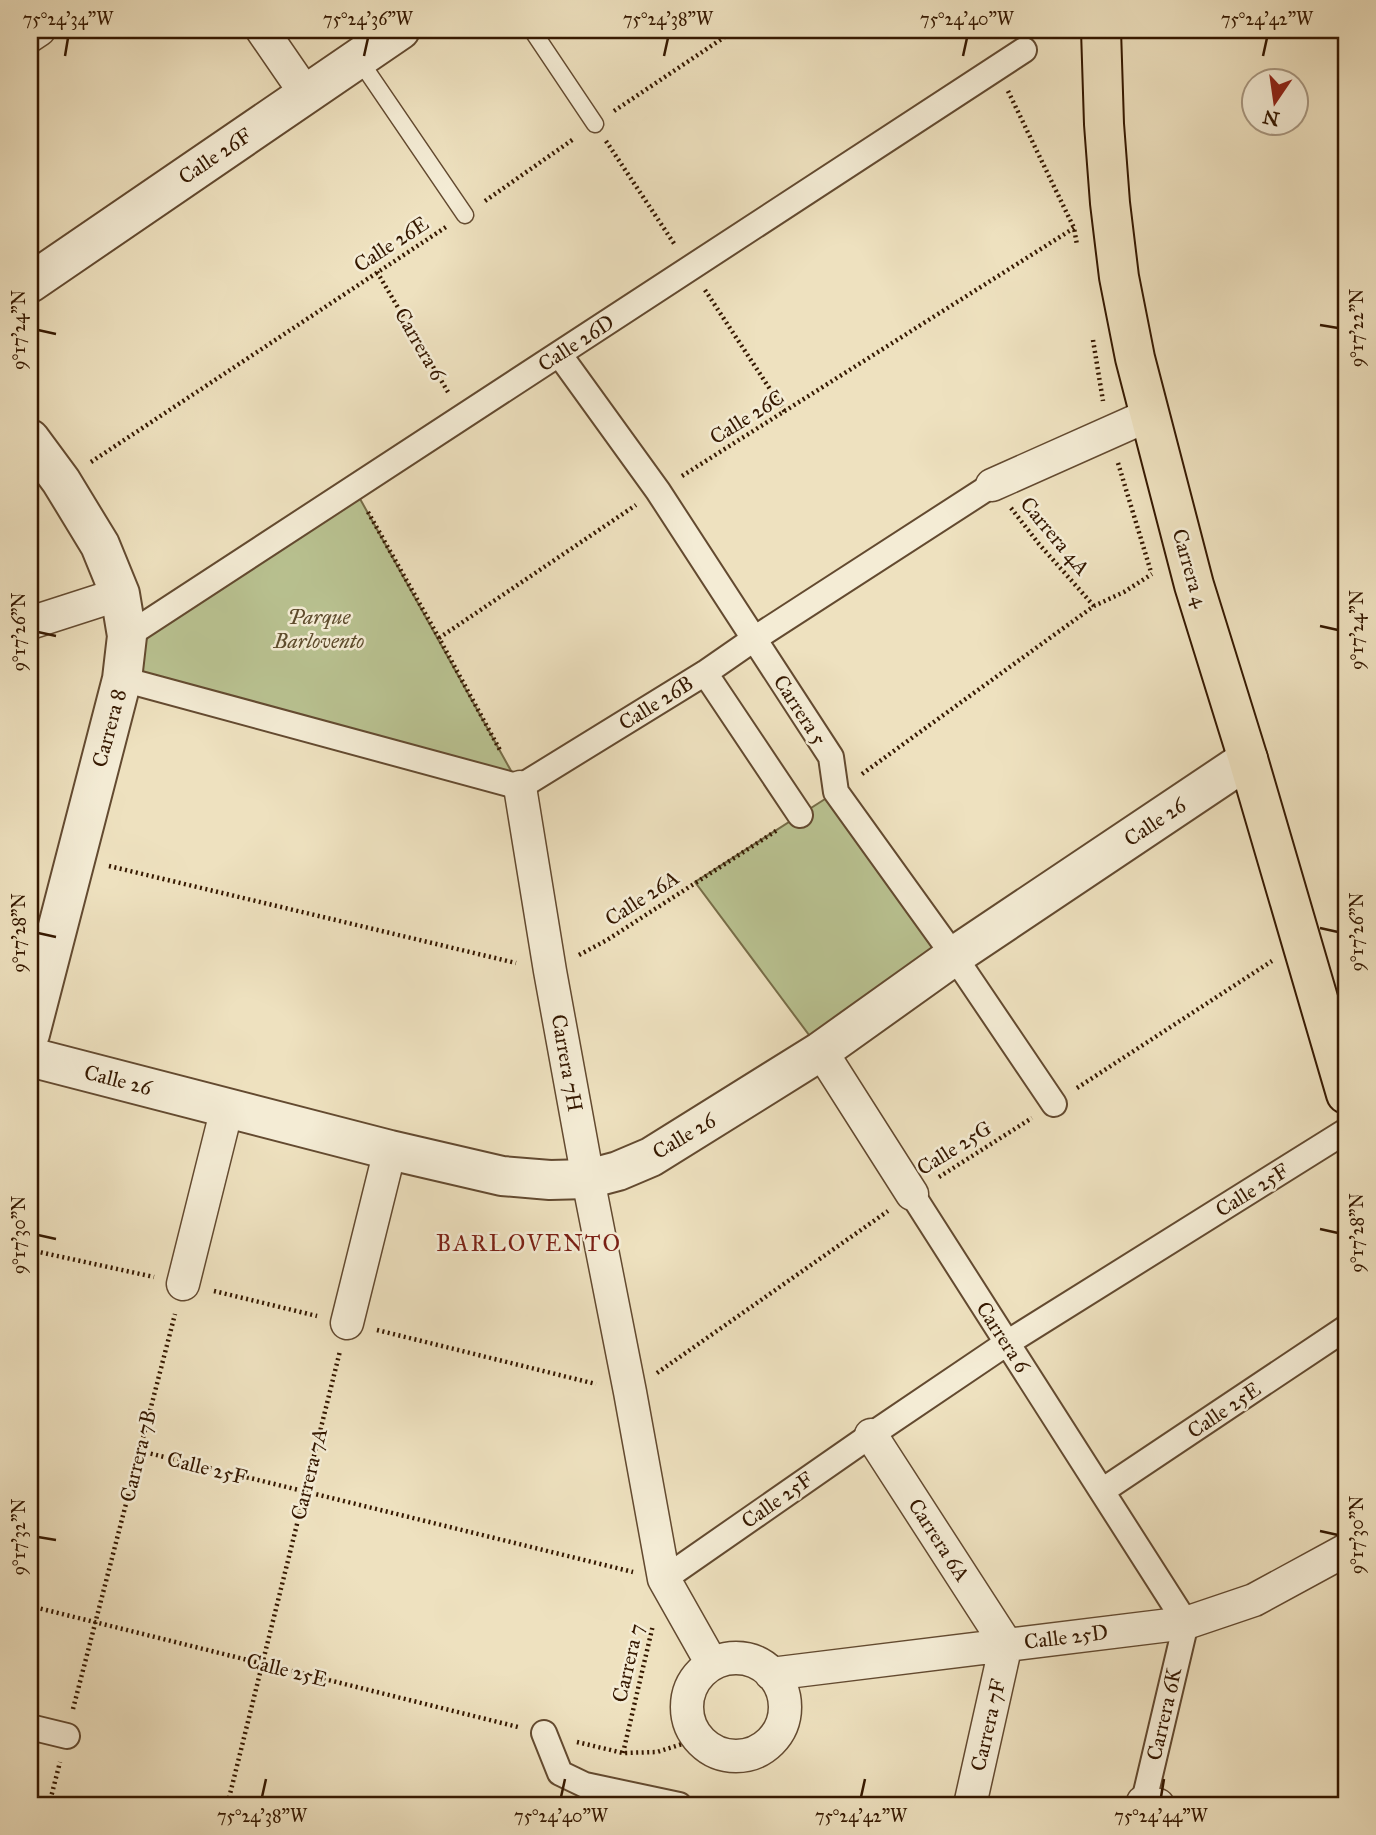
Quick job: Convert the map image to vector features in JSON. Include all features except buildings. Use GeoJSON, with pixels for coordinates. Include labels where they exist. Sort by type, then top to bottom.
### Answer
{"type":"FeatureCollection","features":[{"type":"Feature","properties":{"kind":"main road","name":"Carrera 4"},"geometry":{"type":"LineString","coordinates":[[1101,30],[1104,124],[1114,240],[1132,345],[1194,585],[1346,1094]]}},
{"type":"Feature","properties":{"kind":"street"},"geometry":{"type":"LineString","coordinates":[[30,36],[39,30]]}},
{"type":"Feature","properties":{"kind":"street"},"geometry":{"type":"LineString","coordinates":[[262,30],[306,94]]}},
{"type":"Feature","properties":{"kind":"street","name":"Calle 26F"},"geometry":{"type":"LineString","coordinates":[[30,283],[400,30]]}},
{"type":"Feature","properties":{"kind":"street","name":"Calle 26D"},"geometry":{"type":"LineString","coordinates":[[127,636],[1024,50]]}},
{"type":"Feature","properties":{"kind":"street","name":"Carrera 5"},"geometry":{"type":"LineString","coordinates":[[559,354],[658,491],[831,757],[836,792],[954,956],[1054,1104]]}},
{"type":"Feature","properties":{"kind":"street","name":"Calle 26B"},"geometry":{"type":"LineString","coordinates":[[520,787],[705,673],[992,485],[1149,415]]}},
{"type":"Feature","properties":{"kind":"street","name":"Carrera 8"},"geometry":{"type":"LineString","coordinates":[[30,439],[61,481],[100,545],[120,594],[127,636],[122,680],[30,1034]]}},
{"type":"Feature","properties":{"kind":"street"},"geometry":{"type":"LineString","coordinates":[[30,623],[120,594]]}},
{"type":"Feature","properties":{"kind":"street"},"geometry":{"type":"LineString","coordinates":[[705,673],[800,815]]}},
{"type":"Feature","properties":{"kind":"street"},"geometry":{"type":"LineString","coordinates":[[122,680],[520,787]]}},
{"type":"Feature","properties":{"kind":"street","name":"Calle 26"},"geometry":{"type":"LineString","coordinates":[[30,1057],[390,1150],[502,1176],[550,1180],[588,1179],[618,1171],[651,1157],[821,1051],[954,956],[1248,759]]}},
{"type":"Feature","properties":{"kind":"street","name":"Carrera 7H"},"geometry":{"type":"LineString","coordinates":[[520,787],[550,971],[664,1579],[712,1664]]}},
{"type":"Feature","properties":{"kind":"street","name":"Carrera 6"},"geometry":{"type":"LineString","coordinates":[[821,1051],[1186,1623]]}},
{"type":"Feature","properties":{"kind":"street"},"geometry":{"type":"LineString","coordinates":[[183,1284],[228,1108]]}},
{"type":"Feature","properties":{"kind":"street","name":"Calle 25F"},"geometry":{"type":"LineString","coordinates":[[664,1579],[1007,1343],[1346,1131]]}},
{"type":"Feature","properties":{"kind":"street"},"geometry":{"type":"LineString","coordinates":[[347,1323],[390,1150]]}},
{"type":"Feature","properties":{"kind":"street","name":"Calle 25E"},"geometry":{"type":"LineString","coordinates":[[1102,1492],[1346,1328]]}},
{"type":"Feature","properties":{"kind":"street","name":"Carrera 6A"},"geometry":{"type":"LineString","coordinates":[[871,1435],[1006,1644]]}},
{"type":"Feature","properties":{"kind":"street","name":"Calle 25D"},"geometry":{"type":"LineString","coordinates":[[771,1674],[1186,1623],[1254,1600],[1346,1550]]}},
{"type":"Feature","properties":{"kind":"street","name":"Carrera 6K"},"geometry":{"type":"LineString","coordinates":[[1148,1804],[1186,1623]]}},
{"type":"Feature","properties":{"kind":"street","name":"Carrera 7F"},"geometry":{"type":"LineString","coordinates":[[970,1805],[1006,1644]]}},
{"type":"Feature","properties":{"kind":"street"},"geometry":{"type":"LineString","coordinates":[[742,1659],[758,1664],[771,1674],[780,1686],[784,1717],[778,1732],[768,1744],[755,1752],[740,1756],[725,1755],[710,1749],[698,1739],[690,1725],[687,1710],[688,1696],[701,1672],[712,1664],[742,1659]]}},
{"type":"Feature","properties":{"kind":"street"},"geometry":{"type":"LineString","coordinates":[[30,1727],[67,1736]]}},
{"type":"Feature","properties":{"kind":"street"},"geometry":{"type":"LineString","coordinates":[[544,1733],[560,1773],[585,1785],[679,1805]]}},
{"type":"Feature","properties":{"kind":"lane"},"geometry":{"type":"LineString","coordinates":[[532,30],[595,124]]}},
{"type":"Feature","properties":{"kind":"lane"},"geometry":{"type":"LineString","coordinates":[[358,58],[465,215]]}},
{"type":"Feature","properties":{"kind":"path","name":"Calle 26E"},"geometry":{"type":"LineString","coordinates":[[61,481],[465,215],[735,30]]}},
{"type":"Feature","properties":{"kind":"path","name":"Calle 26C"},"geometry":{"type":"LineString","coordinates":[[439,638],[658,491],[1074,228]]}},
{"type":"Feature","properties":{"kind":"path","name":"Carrera 6"},"geometry":{"type":"LineString","coordinates":[[377,272],[462,417]]}},
{"type":"Feature","properties":{"kind":"path","name":"Carrera 4A"},"geometry":{"type":"LineString","coordinates":[[992,485],[1094,606]]}},
{"type":"Feature","properties":{"kind":"path"},"geometry":{"type":"LineString","coordinates":[[354,488],[520,787]]}},
{"type":"Feature","properties":{"kind":"path"},"geometry":{"type":"LineString","coordinates":[[836,792],[1094,606],[1124,592],[1152,574]]}},
{"type":"Feature","properties":{"kind":"path","name":"Calle 26A"},"geometry":{"type":"LineString","coordinates":[[550,971],[607,940],[800,815]]}},
{"type":"Feature","properties":{"kind":"path"},"geometry":{"type":"LineString","coordinates":[[75,858],[550,971]]}},
{"type":"Feature","properties":{"kind":"path","name":"Calle 25G"},"geometry":{"type":"LineString","coordinates":[[630,1392],[912,1194],[1302,941]]}},
{"type":"Feature","properties":{"kind":"path","name":"Carrera 7B"},"geometry":{"type":"LineString","coordinates":[[49,1805],[183,1284]]}},
{"type":"Feature","properties":{"kind":"path","name":"Carrera 7A"},"geometry":{"type":"LineString","coordinates":[[229,1798],[347,1323]]}},
{"type":"Feature","properties":{"kind":"path","name":"Calle 25F"},"geometry":{"type":"LineString","coordinates":[[139,1451],[664,1579]]}},
{"type":"Feature","properties":{"kind":"path","name":"Carrera 7"},"geometry":{"type":"LineString","coordinates":[[622,1753],[664,1579]]}},
{"type":"Feature","properties":{"kind":"path","name":"Calle 25E"},"geometry":{"type":"LineString","coordinates":[[30,1605],[622,1753],[657,1752],[698,1739]]}},
{"type":"Feature","properties":{"kind":"green space","name":"Parque Barlovento"},"geometry":{"type":"Polygon","coordinates":[[[354,488],[520,787],[122,679],[127,636],[354,488]]]}},
{"type":"Feature","properties":{"kind":"green space"},"geometry":{"type":"Polygon","coordinates":[[[836,792],[954,956],[821,1051],[695,882],[836,792]]]}},
{"type":"Feature","properties":{"kind":"district","name":"BARLOVENTO"},"geometry":{"type":"Point","coordinates":[529,1243]}}]}
